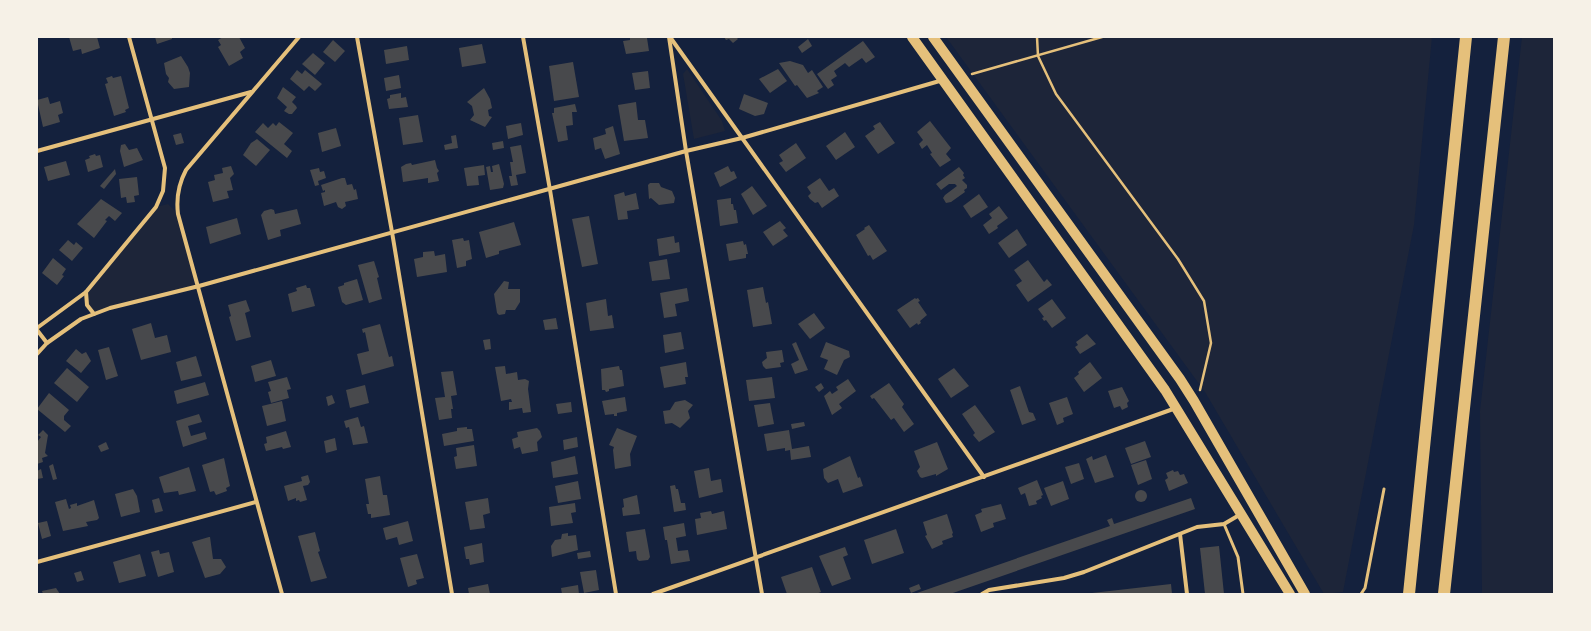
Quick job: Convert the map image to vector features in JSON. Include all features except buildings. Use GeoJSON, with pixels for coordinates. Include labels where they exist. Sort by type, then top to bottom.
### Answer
{"type":"FeatureCollection","features":[{"type":"Feature","properties":{"kind":"highway"},"geometry":{"type":"LineString","coordinates":[[1409,594],[1466,37]]}},
{"type":"Feature","properties":{"kind":"highway"},"geometry":{"type":"LineString","coordinates":[[1444,594],[1504,37]]}},
{"type":"Feature","properties":{"kind":"main road"},"geometry":{"type":"LineString","coordinates":[[912,37],[1177,408],[1290,594]]}},
{"type":"Feature","properties":{"kind":"main road"},"geometry":{"type":"LineString","coordinates":[[933,37],[1180,379],[1305,594]]}},
{"type":"Feature","properties":{"kind":"street"},"geometry":{"type":"LineString","coordinates":[[47,343],[37,329],[86,292],[156,207],[163,191],[165,168],[129,37]]}},
{"type":"Feature","properties":{"kind":"street"},"geometry":{"type":"LineString","coordinates":[[282,594],[199,286],[178,214],[177,201],[181,179],[186,170],[299,37]]}},
{"type":"Feature","properties":{"kind":"street"},"geometry":{"type":"LineString","coordinates":[[357,37],[392,232],[452,594]]}},
{"type":"Feature","properties":{"kind":"street"},"geometry":{"type":"LineString","coordinates":[[523,37],[550,190],[616,594]]}},
{"type":"Feature","properties":{"kind":"street"},"geometry":{"type":"LineString","coordinates":[[670,37],[984,477]]}},
{"type":"Feature","properties":{"kind":"street"},"geometry":{"type":"LineString","coordinates":[[670,37],[686,151],[762,594]]}},
{"type":"Feature","properties":{"kind":"street"},"geometry":{"type":"LineString","coordinates":[[37,354],[47,343],[59,334],[94,314],[550,190],[686,151],[742,138],[943,80]]}},
{"type":"Feature","properties":{"kind":"street"},"geometry":{"type":"LineString","coordinates":[[37,151],[252,92]]}},
{"type":"Feature","properties":{"kind":"street"},"geometry":{"type":"LineString","coordinates":[[86,292],[87,305],[94,314]]}},
{"type":"Feature","properties":{"kind":"street"},"geometry":{"type":"LineString","coordinates":[[653,594],[1177,408]]}},
{"type":"Feature","properties":{"kind":"street"},"geometry":{"type":"LineString","coordinates":[[37,562],[256,502]]}},
{"type":"Feature","properties":{"kind":"street"},"geometry":{"type":"LineString","coordinates":[[982,594],[989,590],[1064,578],[1084,572],[1196,527],[1224,524],[1242,514]]}},
{"type":"Feature","properties":{"kind":"street"},"geometry":{"type":"LineString","coordinates":[[1180,534],[1187,594]]}},
{"type":"Feature","properties":{"kind":"lane"},"geometry":{"type":"LineString","coordinates":[[1361,594],[1365,588],[1384,489]]}},
{"type":"Feature","properties":{"kind":"lane"},"geometry":{"type":"LineString","coordinates":[[1224,524],[1238,557],[1243,594]]}},
{"type":"Feature","properties":{"kind":"path"},"geometry":{"type":"LineString","coordinates":[[1037,37],[1038,56],[1056,94],[1178,259],[1204,301],[1211,343],[1199,394]]}},
{"type":"Feature","properties":{"kind":"path"},"geometry":{"type":"LineString","coordinates":[[962,77],[1102,37]]}},
{"type":"Feature","properties":{"kind":"shaded area"},"geometry":{"type":"Polygon","coordinates":[[[946,37],[1432,37],[1414,225],[1343,592],[1324,594],[1205,392],[946,37]]]}},
{"type":"Feature","properties":{"kind":"shaded area"},"geometry":{"type":"Polygon","coordinates":[[[1522,37],[1554,37],[1554,594],[1482,594],[1480,411],[1522,37]]]}},
{"type":"Feature","properties":{"kind":"shaded area"},"geometry":{"type":"Polygon","coordinates":[[[687,69],[722,121],[725,131],[694,139],[683,74],[687,69]]]}},
{"type":"Feature","properties":{"kind":"shaded area"},"geometry":{"type":"Polygon","coordinates":[[[168,204],[178,214],[199,286],[94,314],[87,305],[86,292],[156,207],[168,204]]]}}]}
